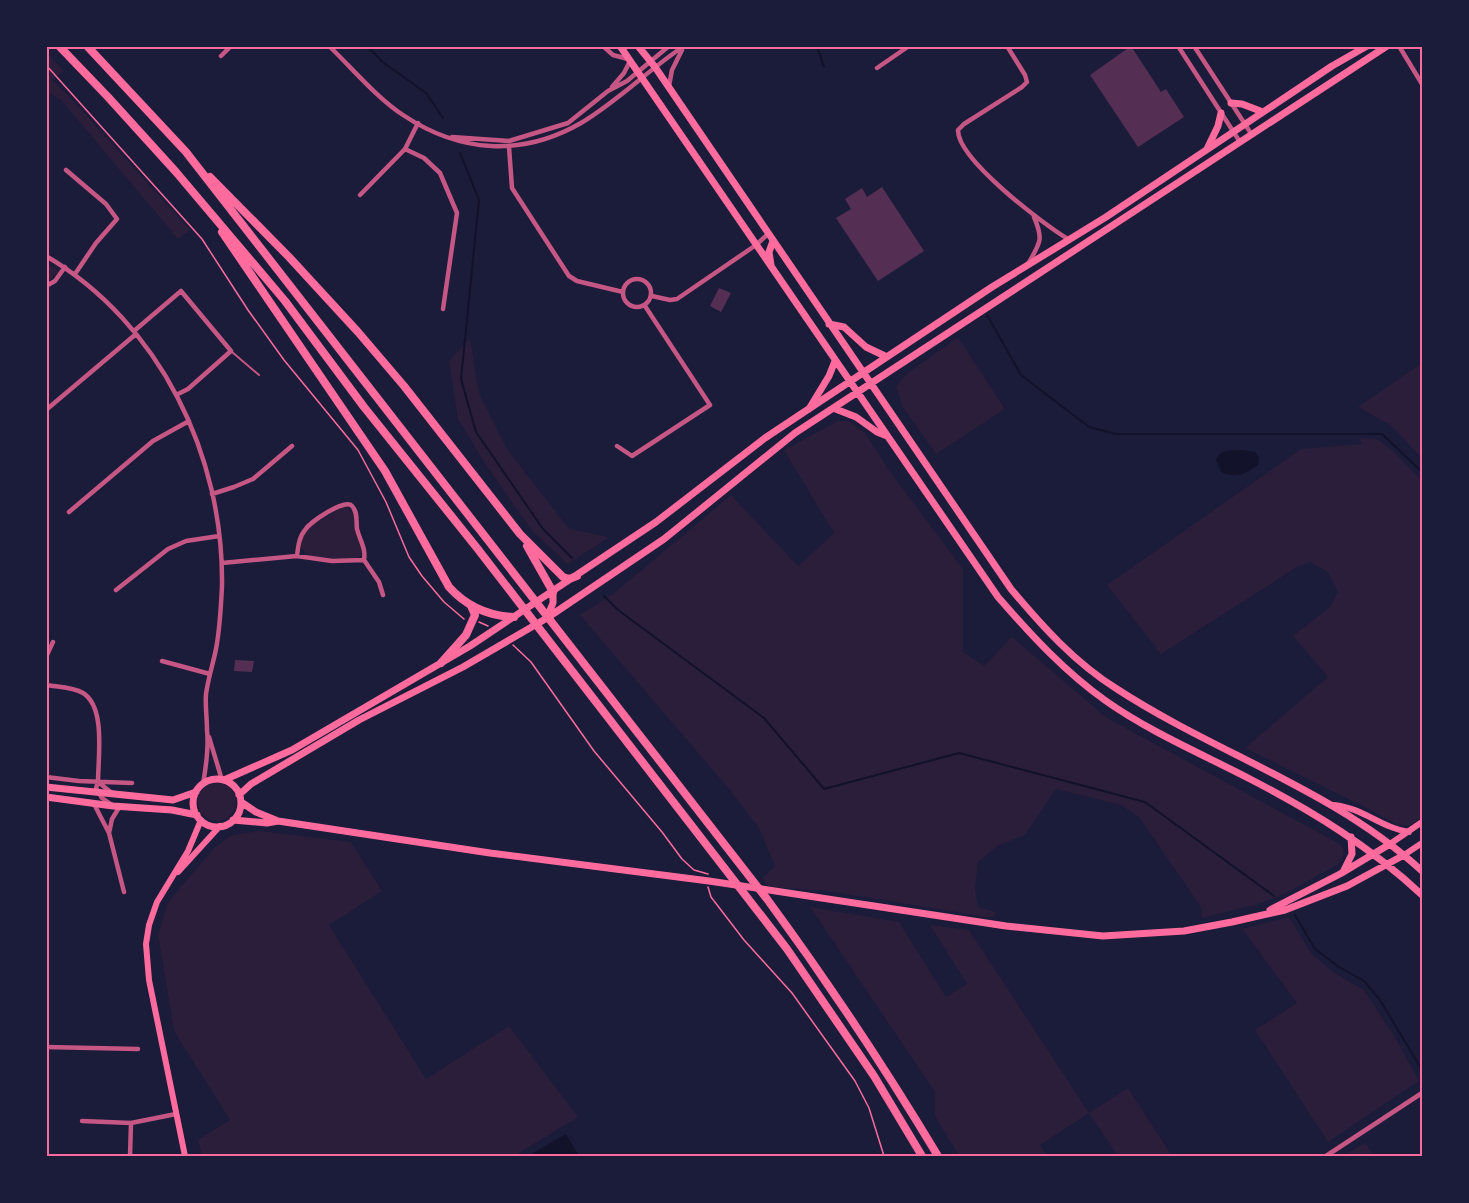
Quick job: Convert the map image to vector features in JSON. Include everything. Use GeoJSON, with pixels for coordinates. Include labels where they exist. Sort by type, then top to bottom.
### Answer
{"type":"FeatureCollection","features":[{"type":"Feature","properties":{"kind":"highway"},"geometry":{"type":"LineString","coordinates":[[59,46],[202,202],[285,301],[364,407],[538,627],[787,949],[845,1033],[922,1156]]}},
{"type":"Feature","properties":{"kind":"highway"},"geometry":{"type":"LineString","coordinates":[[87,46],[358,332],[404,386],[520,534],[563,577],[569,579],[577,576]]}},
{"type":"Feature","properties":{"kind":"highway"},"geometry":{"type":"LineString","coordinates":[[186,152],[767,899],[823,975],[938,1156]]}},
{"type":"Feature","properties":{"kind":"highway"},"geometry":{"type":"LineString","coordinates":[[202,202],[385,471],[449,587],[471,606],[498,616],[514,617]]}},
{"type":"Feature","properties":{"kind":"highway"},"geometry":{"type":"LineString","coordinates":[[520,534],[553,592]]}},
{"type":"Feature","properties":{"kind":"highway"},"geometry":{"type":"LineString","coordinates":[[441,663],[462,639],[472,622],[475,614],[471,606]]}},
{"type":"Feature","properties":{"kind":"main road"},"geometry":{"type":"LineString","coordinates":[[620,46],[998,597],[1057,661],[1115,707],[1160,734],[1290,801],[1351,837],[1388,864],[1422,895]]}},
{"type":"Feature","properties":{"kind":"main road"},"geometry":{"type":"LineString","coordinates":[[638,46],[655,67],[1011,589],[1039,622],[1070,652],[1115,688],[1165,718],[1333,805],[1390,844],[1422,871]]}},
{"type":"Feature","properties":{"kind":"main road"},"geometry":{"type":"LineString","coordinates":[[185,1156],[149,980],[146,952],[152,915],[194,840],[199,818],[194,804],[196,792],[202,784],[212,780],[223,780],[292,750],[493,631],[656,522],[742,455],[887,357],[1068,239],[1106,217],[1332,66],[1367,46]]}},
{"type":"Feature","properties":{"kind":"main road"},"geometry":{"type":"LineString","coordinates":[[170,881],[220,826],[232,820],[239,810],[240,798],[251,784],[358,720],[548,619],[664,539],[772,450],[1387,46]]}},
{"type":"Feature","properties":{"kind":"main road"},"geometry":{"type":"LineString","coordinates":[[1232,103],[1242,104],[1263,112]]}},
{"type":"Feature","properties":{"kind":"main road"},"geometry":{"type":"LineString","coordinates":[[1207,149],[1218,126],[1221,113]]}},
{"type":"Feature","properties":{"kind":"main road"},"geometry":{"type":"LineString","coordinates":[[770,237],[771,268]]}},
{"type":"Feature","properties":{"kind":"main road"},"geometry":{"type":"LineString","coordinates":[[829,324],[844,327],[866,347],[887,357]]}},
{"type":"Feature","properties":{"kind":"main road"},"geometry":{"type":"LineString","coordinates":[[808,410],[829,376],[835,361]]}},
{"type":"Feature","properties":{"kind":"main road"},"geometry":{"type":"LineString","coordinates":[[828,397],[834,408],[856,417],[877,432],[887,436]]}},
{"type":"Feature","properties":{"kind":"main road"},"geometry":{"type":"LineString","coordinates":[[548,619],[553,603],[553,592]]}},
{"type":"Feature","properties":{"kind":"main road"},"geometry":{"type":"LineString","coordinates":[[514,617],[548,619]]}},
{"type":"Feature","properties":{"kind":"main road"},"geometry":{"type":"LineString","coordinates":[[223,780],[235,787],[240,798],[256,812],[278,821],[490,853],[709,881],[1006,926],[1103,936],[1184,931],[1260,916],[1313,900],[1347,886],[1422,843]]}},
{"type":"Feature","properties":{"kind":"main road"},"geometry":{"type":"LineString","coordinates":[[46,787],[173,800],[196,792]]}},
{"type":"Feature","properties":{"kind":"main road"},"geometry":{"type":"LineString","coordinates":[[46,797],[172,810],[199,818],[211,825],[220,826]]}},
{"type":"Feature","properties":{"kind":"main road"},"geometry":{"type":"LineString","coordinates":[[1333,805],[1354,808],[1394,828],[1409,832]]}},
{"type":"Feature","properties":{"kind":"main road"},"geometry":{"type":"LineString","coordinates":[[232,820],[267,823],[278,821]]}},
{"type":"Feature","properties":{"kind":"main road"},"geometry":{"type":"LineString","coordinates":[[1260,916],[1375,854],[1422,822]]}},
{"type":"Feature","properties":{"kind":"main road"},"geometry":{"type":"LineString","coordinates":[[1340,874],[1347,866],[1352,854],[1351,837]]}},
{"type":"Feature","properties":{"kind":"street"},"geometry":{"type":"LineString","coordinates":[[221,56],[231,46]]}},
{"type":"Feature","properties":{"kind":"street"},"geometry":{"type":"LineString","coordinates":[[329,46],[403,115],[463,143],[509,148],[537,142],[580,123],[613,101],[640,75],[649,61],[669,46]]}},
{"type":"Feature","properties":{"kind":"street"},"geometry":{"type":"LineString","coordinates":[[447,136],[508,141],[568,123],[608,91],[624,73],[629,60],[613,55],[603,46]]}},
{"type":"Feature","properties":{"kind":"street"},"geometry":{"type":"LineString","coordinates":[[1007,46],[1027,82],[964,124],[958,130],[958,138],[974,162],[1034,216],[1068,239]]}},
{"type":"Feature","properties":{"kind":"street"},"geometry":{"type":"LineString","coordinates":[[1178,46],[1240,142]]}},
{"type":"Feature","properties":{"kind":"street"},"geometry":{"type":"LineString","coordinates":[[1194,46],[1252,135]]}},
{"type":"Feature","properties":{"kind":"street"},"geometry":{"type":"LineString","coordinates":[[1399,46],[1422,84]]}},
{"type":"Feature","properties":{"kind":"street"},"geometry":{"type":"LineString","coordinates":[[608,91],[655,67],[684,47]]}},
{"type":"Feature","properties":{"kind":"street"},"geometry":{"type":"LineString","coordinates":[[668,88],[672,70],[684,47]]}},
{"type":"Feature","properties":{"kind":"street"},"geometry":{"type":"LineString","coordinates":[[877,68],[910,47]]}},
{"type":"Feature","properties":{"kind":"street"},"geometry":{"type":"LineString","coordinates":[[360,195],[405,149],[418,123]]}},
{"type":"Feature","properties":{"kind":"street"},"geometry":{"type":"LineString","coordinates":[[508,141],[512,189],[569,276],[577,281],[623,292]]}},
{"type":"Feature","properties":{"kind":"street"},"geometry":{"type":"LineString","coordinates":[[405,149],[424,158],[440,173],[457,213],[443,309]]}},
{"type":"Feature","properties":{"kind":"street"},"geometry":{"type":"LineString","coordinates":[[66,170],[106,204],[117,219],[96,243],[75,274]]}},
{"type":"Feature","properties":{"kind":"street"},"geometry":{"type":"LineString","coordinates":[[1029,264],[1040,245],[1041,238],[1034,216]]}},
{"type":"Feature","properties":{"kind":"street"},"geometry":{"type":"LineString","coordinates":[[652,296],[670,300],[677,299],[770,237]]}},
{"type":"Feature","properties":{"kind":"street"},"geometry":{"type":"LineString","coordinates":[[46,256],[75,274],[103,297],[135,333],[176,395],[202,455],[212,494],[222,563],[219,629],[205,704],[208,731],[202,784]]}},
{"type":"Feature","properties":{"kind":"street"},"geometry":{"type":"LineString","coordinates":[[46,286],[55,280],[65,267]]}},
{"type":"Feature","properties":{"kind":"street"},"geometry":{"type":"LineString","coordinates":[[642,279],[650,286],[652,296],[645,306],[640,308],[630,306],[624,299],[623,292],[627,283],[642,279]]}},
{"type":"Feature","properties":{"kind":"street"},"geometry":{"type":"LineString","coordinates":[[46,410],[181,291],[231,351],[188,388],[176,395]]}},
{"type":"Feature","properties":{"kind":"street"},"geometry":{"type":"LineString","coordinates":[[617,446],[632,456],[710,405],[645,306]]}},
{"type":"Feature","properties":{"kind":"street"},"geometry":{"type":"LineString","coordinates":[[69,512],[153,441],[189,421]]}},
{"type":"Feature","properties":{"kind":"street"},"geometry":{"type":"LineString","coordinates":[[212,494],[253,478],[292,446]]}},
{"type":"Feature","properties":{"kind":"street"},"geometry":{"type":"LineString","coordinates":[[297,556],[300,536],[309,525],[336,507],[348,503],[355,512],[358,533],[365,549],[364,560],[379,582],[382,595]]}},
{"type":"Feature","properties":{"kind":"street"},"geometry":{"type":"LineString","coordinates":[[116,590],[168,549],[186,541],[219,536]]}},
{"type":"Feature","properties":{"kind":"street"},"geometry":{"type":"LineString","coordinates":[[222,563],[297,556],[332,561],[364,560]]}},
{"type":"Feature","properties":{"kind":"street"},"geometry":{"type":"LineString","coordinates":[[46,657],[53,642]]}},
{"type":"Feature","properties":{"kind":"street"},"geometry":{"type":"LineString","coordinates":[[162,661],[210,674]]}},
{"type":"Feature","properties":{"kind":"street"},"geometry":{"type":"LineString","coordinates":[[46,685],[78,691],[87,696],[95,706],[98,719],[98,782],[96,788],[97,792],[116,806],[109,833]]}},
{"type":"Feature","properties":{"kind":"street"},"geometry":{"type":"LineString","coordinates":[[208,731],[223,780]]}},
{"type":"Feature","properties":{"kind":"street"},"geometry":{"type":"LineString","coordinates":[[46,777],[132,783]]}},
{"type":"Feature","properties":{"kind":"street"},"geometry":{"type":"LineString","coordinates":[[98,782],[113,794]]}},
{"type":"Feature","properties":{"kind":"street"},"geometry":{"type":"LineString","coordinates":[[93,803],[109,833],[124,892]]}},
{"type":"Feature","properties":{"kind":"street"},"geometry":{"type":"LineString","coordinates":[[46,1047],[138,1048]]}},
{"type":"Feature","properties":{"kind":"street"},"geometry":{"type":"LineString","coordinates":[[1326,1156],[1422,1093]]}},
{"type":"Feature","properties":{"kind":"street"},"geometry":{"type":"LineString","coordinates":[[82,1121],[131,1123],[176,1114]]}},
{"type":"Feature","properties":{"kind":"street"},"geometry":{"type":"LineString","coordinates":[[130,1156],[131,1123]]}},
{"type":"Feature","properties":{"kind":"lane"},"geometry":{"type":"LineString","coordinates":[[231,351],[259,375]]}},
{"type":"Feature","properties":{"kind":"path"},"geometry":{"type":"LineString","coordinates":[[46,65],[202,239],[284,360],[358,450],[386,502],[409,557],[422,576],[453,612],[476,624],[481,621],[493,631]]}},
{"type":"Feature","properties":{"kind":"path"},"geometry":{"type":"LineString","coordinates":[[508,642],[531,662],[594,751],[682,859],[694,870],[708,873],[708,890],[711,897],[756,955],[792,993],[855,1081],[869,1108],[884,1156]]}},
{"type":"Feature","properties":{"kind":"shaded area"},"geometry":{"type":"Polygon","coordinates":[[[46,53],[64,71],[52,80],[190,230],[178,239],[61,100],[47,92],[46,53]]]}},
{"type":"Feature","properties":{"kind":"shaded area"},"geometry":{"type":"Polygon","coordinates":[[[46,264],[60,271],[46,283],[46,264]]]}},
{"type":"Feature","properties":{"kind":"shaded area"},"geometry":{"type":"Polygon","coordinates":[[[958,337],[1005,409],[936,454],[902,406],[896,386],[908,373],[958,337]]]}},
{"type":"Feature","properties":{"kind":"shaded area"},"geometry":{"type":"Polygon","coordinates":[[[470,338],[479,393],[507,449],[569,529],[609,537],[568,564],[533,532],[488,468],[458,419],[449,361],[470,338]]]}},
{"type":"Feature","properties":{"kind":"shaded area"},"geometry":{"type":"Polygon","coordinates":[[[1422,363],[1422,458],[1390,425],[1358,407],[1422,363]]]}},
{"type":"Feature","properties":{"kind":"shaded area"},"geometry":{"type":"Polygon","coordinates":[[[838,421],[849,421],[865,433],[891,473],[963,569],[963,652],[984,666],[1012,637],[1107,718],[1340,844],[1344,850],[1342,860],[1286,893],[1259,904],[1202,918],[1201,907],[1139,817],[1121,805],[1056,789],[1025,835],[999,845],[978,862],[975,889],[978,907],[996,912],[993,918],[827,891],[769,887],[762,878],[775,866],[759,828],[729,789],[580,615],[613,594],[731,495],[798,566],[834,533],[784,450],[838,421]]]}},
{"type":"Feature","properties":{"kind":"shaded area"},"geometry":{"type":"Polygon","coordinates":[[[1359,438],[1377,439],[1392,450],[1422,481],[1422,817],[1411,825],[1398,825],[1245,748],[1328,677],[1293,636],[1330,607],[1338,592],[1328,572],[1310,562],[1297,567],[1161,654],[1107,585],[1301,449],[1362,444],[1359,438]]]}},
{"type":"Feature","properties":{"kind":"shaded area"},"geometry":{"type":"Polygon","coordinates":[[[1243,450],[1255,452],[1259,457],[1258,465],[1240,474],[1231,475],[1221,472],[1216,459],[1221,453],[1243,450]]]}},
{"type":"Feature","properties":{"kind":"shaded area"},"geometry":{"type":"Polygon","coordinates":[[[347,506],[354,514],[355,528],[362,547],[361,556],[328,559],[310,555],[304,551],[300,546],[308,530],[340,508],[347,506]]]}},
{"type":"Feature","properties":{"kind":"shaded area"},"geometry":{"type":"Polygon","coordinates":[[[217,783],[231,788],[236,802],[231,816],[217,821],[203,816],[198,802],[203,788],[217,783]]]}},
{"type":"Feature","properties":{"kind":"shaded area"},"geometry":{"type":"Polygon","coordinates":[[[260,831],[351,842],[382,891],[329,925],[426,1079],[509,1026],[578,1117],[514,1156],[202,1156],[198,1140],[230,1120],[174,1031],[158,935],[167,905],[215,847],[232,835],[260,831]]]}},
{"type":"Feature","properties":{"kind":"shaded area"},"geometry":{"type":"Polygon","coordinates":[[[810,907],[899,922],[946,997],[967,984],[930,925],[969,930],[1089,1113],[1040,1145],[1047,1156],[959,1156],[935,1116],[935,1092],[810,907]]]}},
{"type":"Feature","properties":{"kind":"shaded area"},"geometry":{"type":"Polygon","coordinates":[[[1289,917],[1311,953],[1333,972],[1364,990],[1396,1039],[1419,1081],[1328,1142],[1255,1030],[1297,1003],[1242,929],[1289,917]]]}},
{"type":"Feature","properties":{"kind":"shaded area"},"geometry":{"type":"Polygon","coordinates":[[[1128,1088],[1172,1156],[1118,1156],[1089,1113],[1128,1088]]]}},
{"type":"Feature","properties":{"kind":"shaded area"},"geometry":{"type":"Polygon","coordinates":[[[566,1134],[579,1156],[528,1156],[566,1134]]]}},
{"type":"Feature","properties":{"kind":"shaded area"},"geometry":{"type":"Polygon","coordinates":[[[1365,1143],[1374,1156],[1343,1156],[1365,1143]]]}},
{"type":"Feature","properties":{"kind":"building"},"geometry":{"type":"Polygon","coordinates":[[[1131,46],[1161,92],[1166,89],[1184,117],[1138,147],[1090,75],[1131,46]]]}},
{"type":"Feature","properties":{"kind":"building"},"geometry":{"type":"Polygon","coordinates":[[[882,187],[924,251],[878,281],[836,218],[851,209],[845,199],[862,188],[867,197],[882,187]]]}},
{"type":"Feature","properties":{"kind":"building"},"geometry":{"type":"Polygon","coordinates":[[[719,288],[731,293],[721,312],[710,306],[719,288]]]}},
{"type":"Feature","properties":{"kind":"building"},"geometry":{"type":"Polygon","coordinates":[[[235,660],[254,661],[252,672],[234,671],[235,660]]]}},
{"type":"Feature","properties":{"kind":"waterway"},"geometry":{"type":"LineString","coordinates":[[367,46],[384,63],[426,93],[443,118]]}},
{"type":"Feature","properties":{"kind":"waterway"},"geometry":{"type":"LineString","coordinates":[[817,46],[824,67]]}},
{"type":"Feature","properties":{"kind":"waterway"},"geometry":{"type":"LineString","coordinates":[[460,153],[479,200],[461,379],[476,432],[543,529],[572,558]]}},
{"type":"Feature","properties":{"kind":"waterway"},"geometry":{"type":"LineString","coordinates":[[987,315],[1021,375],[1089,427],[1116,434],[1382,434],[1422,472]]}},
{"type":"Feature","properties":{"kind":"waterway"},"geometry":{"type":"LineString","coordinates":[[604,596],[618,610],[764,718],[824,789],[959,753],[1145,802],[1274,896]]}},
{"type":"Feature","properties":{"kind":"waterway"},"geometry":{"type":"LineString","coordinates":[[1295,915],[1315,949],[1339,967],[1364,981],[1380,1000],[1422,1070]]}}]}
